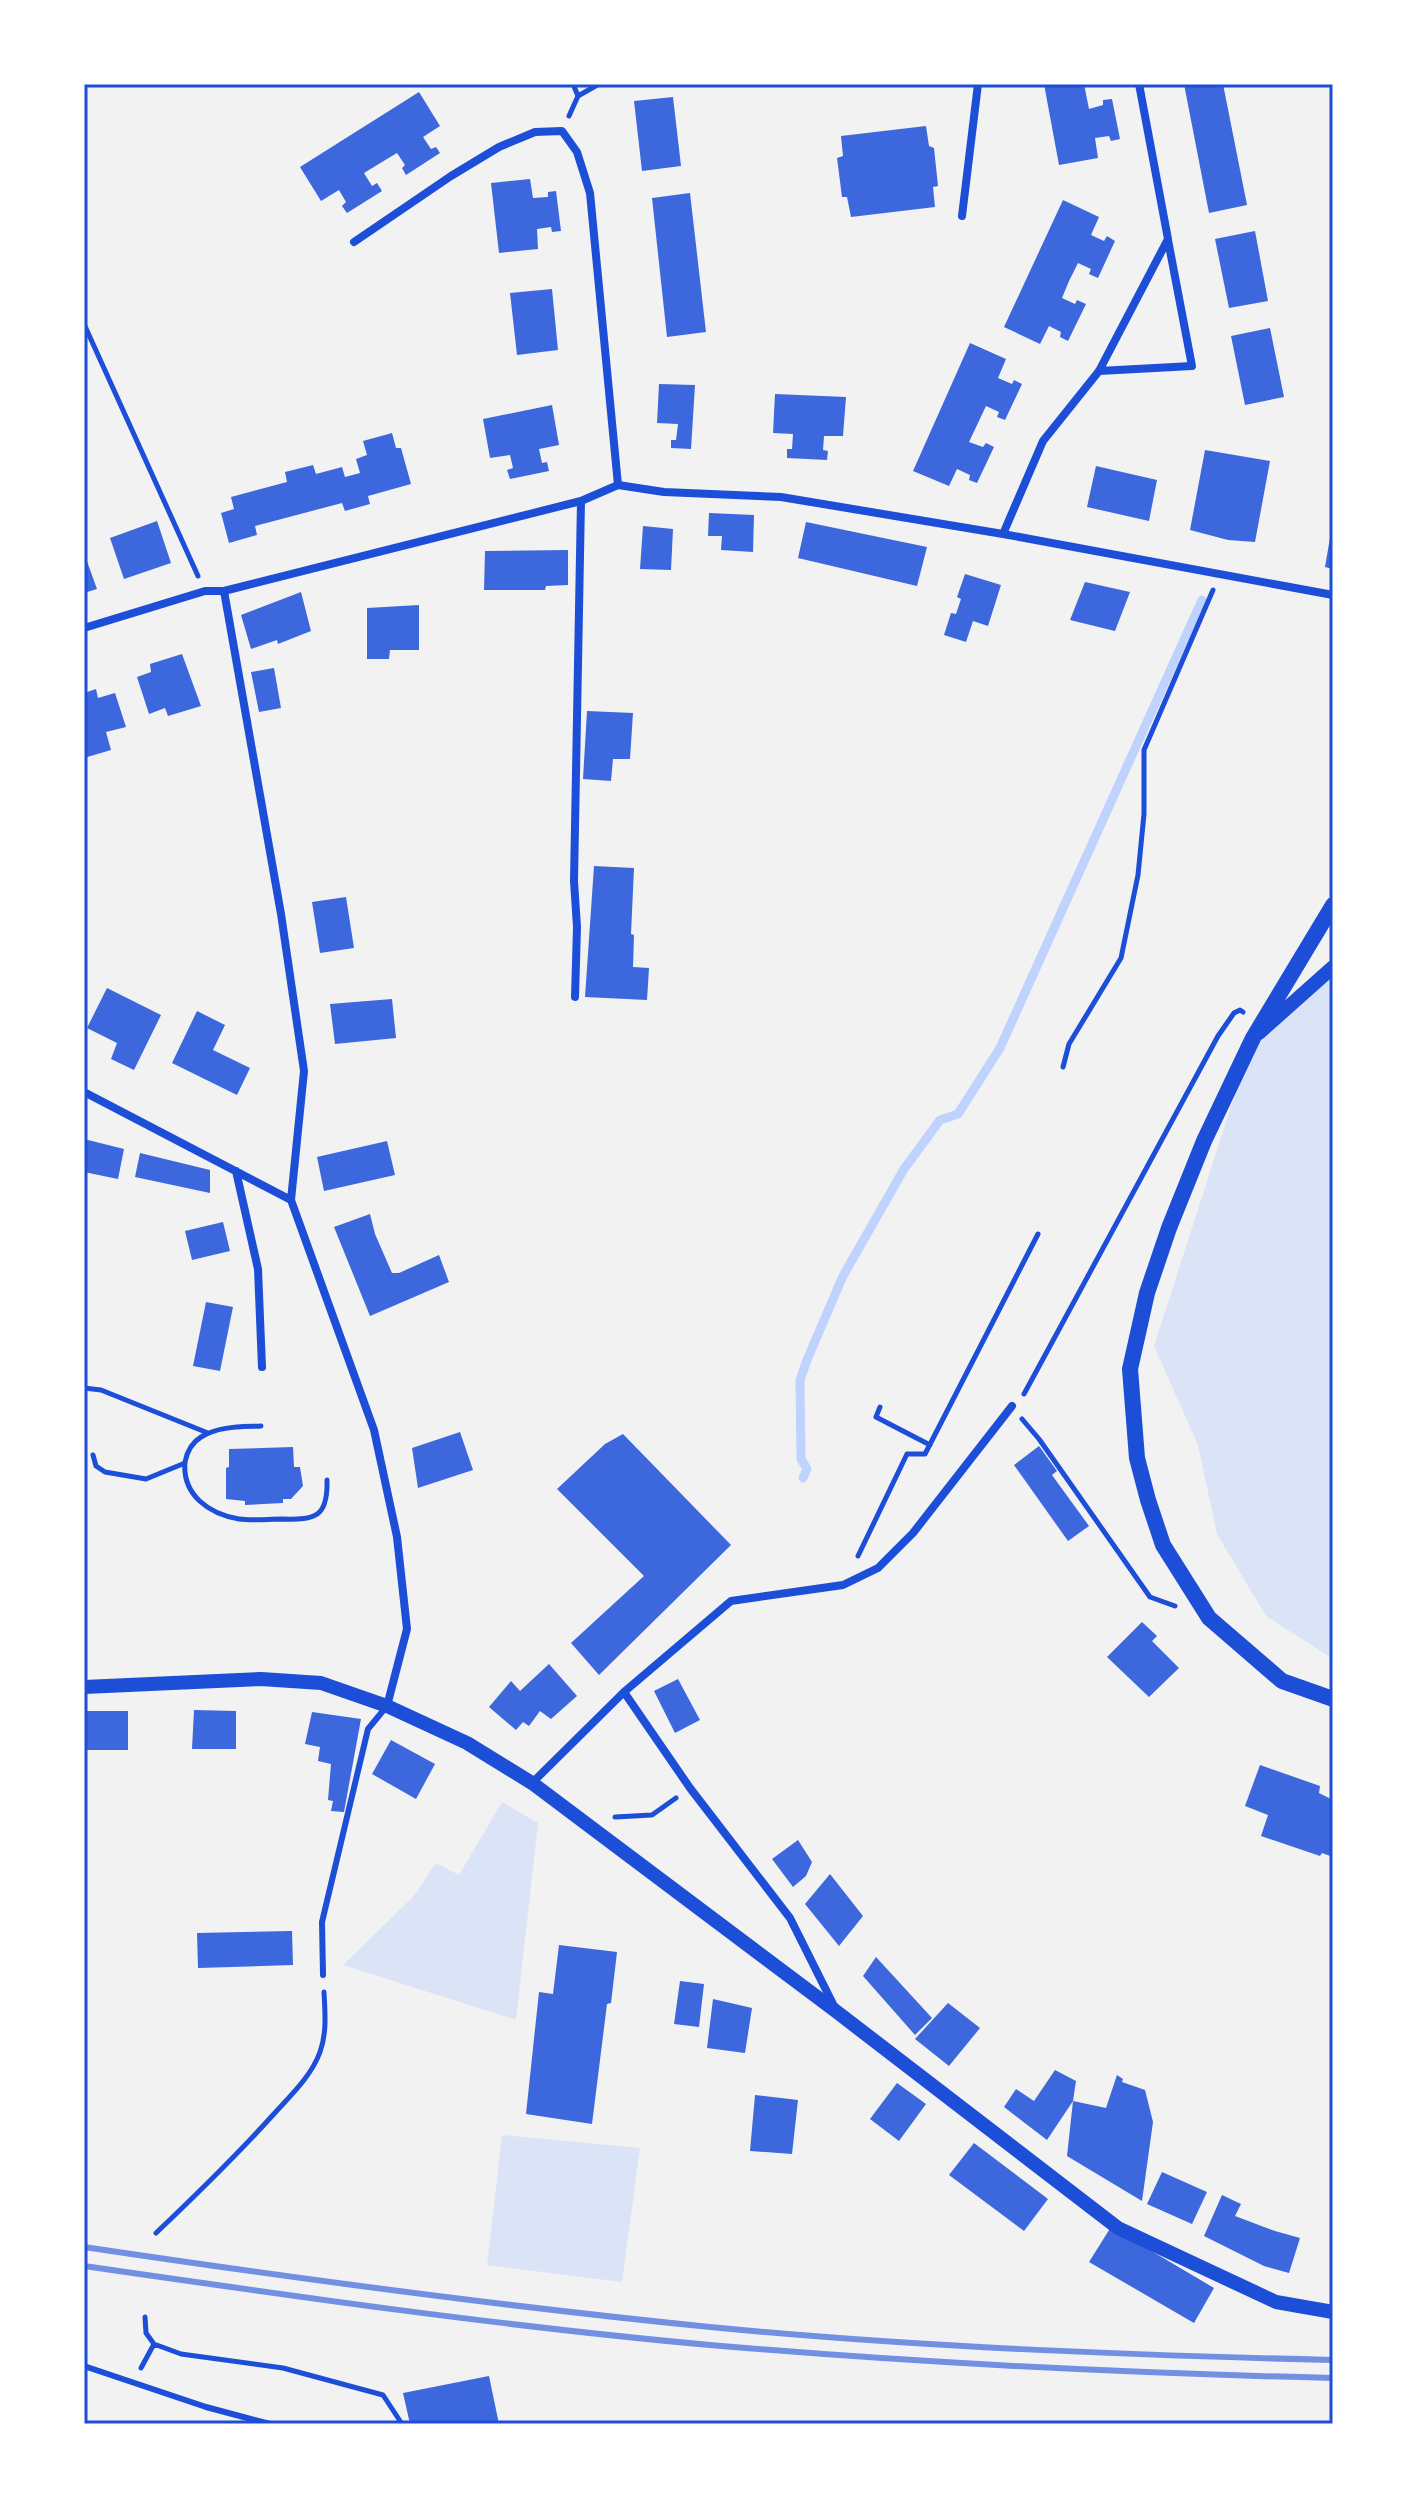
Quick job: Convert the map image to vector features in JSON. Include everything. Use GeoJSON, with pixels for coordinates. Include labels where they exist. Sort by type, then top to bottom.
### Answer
{"type":"FeatureCollection","features":[{"type":"Feature","properties":{"kind":"main road"},"geometry":{"type":"LineString","coordinates":[[1333,905],[1253,1038],[1204,1141],[1147,1293],[1130,1369],[1137,1458],[1163,1545],[1209,1618],[1282,1681],[1333,1699]]}},
{"type":"Feature","properties":{"kind":"street"},"geometry":{"type":"LineString","coordinates":[[962,216],[978,84]]}},
{"type":"Feature","properties":{"kind":"street"},"geometry":{"type":"LineString","coordinates":[[1099,371],[1192,366],[1139,84]]}},
{"type":"Feature","properties":{"kind":"street"},"geometry":{"type":"LineString","coordinates":[[354,242],[499,147],[535,132],[562,131],[577,152],[590,193],[618,485]]}},
{"type":"Feature","properties":{"kind":"street"},"geometry":{"type":"LineString","coordinates":[[1003,534],[1043,441],[1099,371],[1168,239]]}},
{"type":"Feature","properties":{"kind":"street"},"geometry":{"type":"LineString","coordinates":[[84,628],[205,591],[224,591],[581,501],[618,485],[664,492],[781,497],[1333,595]]}},
{"type":"Feature","properties":{"kind":"street"},"geometry":{"type":"LineString","coordinates":[[575,997],[577,927],[574,881],[581,501]]}},
{"type":"Feature","properties":{"kind":"street"},"geometry":{"type":"LineString","coordinates":[[224,591],[281,914],[304,1071],[291,1200],[374,1430],[397,1537],[407,1629],[387,1706]]}},
{"type":"Feature","properties":{"kind":"street"},"geometry":{"type":"LineString","coordinates":[[1253,1038],[1333,967]]}},
{"type":"Feature","properties":{"kind":"street"},"geometry":{"type":"LineString","coordinates":[[84,1092],[291,1200]]}},
{"type":"Feature","properties":{"kind":"street"},"geometry":{"type":"LineString","coordinates":[[236,1171],[258,1269],[262,1367]]}},
{"type":"Feature","properties":{"kind":"street"},"geometry":{"type":"LineString","coordinates":[[532,1783],[624,1692],[731,1601],[843,1585],[878,1568],[913,1533],[1012,1406]]}},
{"type":"Feature","properties":{"kind":"street"},"geometry":{"type":"LineString","coordinates":[[84,1687],[261,1679],[321,1683],[387,1706],[467,1743],[532,1783],[1118,2228],[1276,2302],[1333,2312]]}},
{"type":"Feature","properties":{"kind":"street"},"geometry":{"type":"LineString","coordinates":[[624,1692],[690,1788],[790,1918],[837,2012]]}},
{"type":"Feature","properties":{"kind":"lane"},"geometry":{"type":"LineString","coordinates":[[323,1975],[322,1922],[368,1729],[387,1706]]}},
{"type":"Feature","properties":{"kind":"lane"},"geometry":{"type":"LineString","coordinates":[[84,2366],[206,2407],[270,2424]]}},
{"type":"Feature","properties":{"kind":"path"},"geometry":{"type":"LineString","coordinates":[[573,84],[578,96]]}},
{"type":"Feature","properties":{"kind":"path"},"geometry":{"type":"LineString","coordinates":[[562,131],[578,96],[599,84]]}},
{"type":"Feature","properties":{"kind":"path"},"geometry":{"type":"LineString","coordinates":[[84,324],[205,591]]}},
{"type":"Feature","properties":{"kind":"path"},"geometry":{"type":"LineString","coordinates":[[1063,1067],[1069,1044],[1121,958],[1138,875],[1144,814],[1144,750],[1220,574]]}},
{"type":"Feature","properties":{"kind":"path"},"geometry":{"type":"LineString","coordinates":[[1209,1618],[1150,1597],[1039,1439],[1012,1406],[1021,1399],[1218,1036],[1234,1013],[1240,1010],[1262,1023]]}},
{"type":"Feature","properties":{"kind":"path"},"geometry":{"type":"LineString","coordinates":[[843,1585],[907,1454],[925,1454],[930,1445],[1038,1234]]}},
{"type":"Feature","properties":{"kind":"path"},"geometry":{"type":"LineString","coordinates":[[84,1388],[101,1390],[209,1434]]}},
{"type":"Feature","properties":{"kind":"path"},"geometry":{"type":"LineString","coordinates":[[880,1407],[876,1417],[930,1445]]}},
{"type":"Feature","properties":{"kind":"path"},"geometry":{"type":"LineString","coordinates":[[261,1426],[223,1428],[200,1438],[187,1451],[185,1463],[184,1474],[191,1494],[209,1508],[238,1519],[307,1520],[318,1515],[327,1500],[327,1480]]}},
{"type":"Feature","properties":{"kind":"path"},"geometry":{"type":"LineString","coordinates":[[93,1455],[96,1466],[105,1472],[146,1479],[185,1463]]}},
{"type":"Feature","properties":{"kind":"path"},"geometry":{"type":"LineString","coordinates":[[577,1819],[652,1815],[690,1788]]}},
{"type":"Feature","properties":{"kind":"path"},"geometry":{"type":"LineString","coordinates":[[156,2233],[237,2155],[293,2094],[308,2073],[320,2052],[326,2022],[323,1975]]}},
{"type":"Feature","properties":{"kind":"path"},"geometry":{"type":"LineString","coordinates":[[145,2317],[146,2333],[154,2344],[181,2354],[283,2368],[383,2395],[402,2424]]}},
{"type":"Feature","properties":{"kind":"path"},"geometry":{"type":"LineString","coordinates":[[134,2383],[154,2344]]}},
{"type":"Feature","properties":{"kind":"shaded area"},"geometry":{"type":"Polygon","coordinates":[[[1333,967],[1333,1659],[1266,1616],[1217,1534],[1198,1445],[1154,1346],[1253,1038],[1333,967]]]}},
{"type":"Feature","properties":{"kind":"shaded area"},"geometry":{"type":"Polygon","coordinates":[[[502,1802],[538,1823],[516,2020],[343,1965],[414,1896],[436,1863],[459,1875],[502,1802]]]}},
{"type":"Feature","properties":{"kind":"shaded area"},"geometry":{"type":"Polygon","coordinates":[[[502,2135],[640,2148],[622,2282],[487,2265],[502,2135]]]}},
{"type":"Feature","properties":{"kind":"building"},"geometry":{"type":"Polygon","coordinates":[[[1044,84],[1084,84],[1089,109],[1103,105],[1103,100],[1112,99],[1120,139],[1111,141],[1109,136],[1095,138],[1098,158],[1059,165],[1044,84]]]}},
{"type":"Feature","properties":{"kind":"building"},"geometry":{"type":"Polygon","coordinates":[[[1184,84],[1223,84],[1247,205],[1209,213],[1184,84]]]}},
{"type":"Feature","properties":{"kind":"building"},"geometry":{"type":"Polygon","coordinates":[[[419,92],[440,126],[423,137],[431,149],[436,147],[440,153],[406,175],[402,168],[405,165],[397,153],[364,173],[372,186],[377,183],[382,191],[347,213],[342,206],[346,202],[339,190],[321,201],[300,167],[419,92]]]}},
{"type":"Feature","properties":{"kind":"building"},"geometry":{"type":"Polygon","coordinates":[[[673,97],[681,166],[642,171],[634,101],[673,97]]]}},
{"type":"Feature","properties":{"kind":"building"},"geometry":{"type":"Polygon","coordinates":[[[926,126],[929,146],[934,148],[938,186],[933,187],[935,207],[851,217],[847,197],[842,197],[837,158],[843,156],[841,136],[926,126]]]}},
{"type":"Feature","properties":{"kind":"building"},"geometry":{"type":"Polygon","coordinates":[[[530,179],[533,198],[548,197],[548,192],[556,191],[561,231],[552,232],[551,227],[537,229],[538,249],[499,253],[491,183],[530,179]]]}},
{"type":"Feature","properties":{"kind":"building"},"geometry":{"type":"Polygon","coordinates":[[[690,193],[706,332],[667,337],[652,198],[690,193]]]}},
{"type":"Feature","properties":{"kind":"building"},"geometry":{"type":"Polygon","coordinates":[[[1063,200],[1099,217],[1091,235],[1104,241],[1107,236],[1115,241],[1098,278],[1089,274],[1091,269],[1078,263],[1069,281],[1062,298],[1075,304],[1077,300],[1086,304],[1068,341],[1060,337],[1061,332],[1049,326],[1040,344],[1004,327],[1063,200]]]}},
{"type":"Feature","properties":{"kind":"building"},"geometry":{"type":"Polygon","coordinates":[[[1255,231],[1268,301],[1229,308],[1215,239],[1255,231]]]}},
{"type":"Feature","properties":{"kind":"building"},"geometry":{"type":"Polygon","coordinates":[[[552,289],[558,350],[517,355],[510,293],[552,289]]]}},
{"type":"Feature","properties":{"kind":"building"},"geometry":{"type":"Polygon","coordinates":[[[1270,328],[1284,397],[1245,405],[1231,336],[1270,328]]]}},
{"type":"Feature","properties":{"kind":"building"},"geometry":{"type":"Polygon","coordinates":[[[970,343],[1006,359],[998,378],[1012,384],[1014,380],[1022,384],[1005,420],[997,417],[999,412],[986,406],[969,442],[994,447],[977,483],[969,480],[970,475],[957,469],[949,486],[913,471],[970,343]]]}},
{"type":"Feature","properties":{"kind":"building"},"geometry":{"type":"Polygon","coordinates":[[[659,384],[695,385],[691,449],[671,448],[671,440],[676,440],[678,424],[657,423],[659,384]]]}},
{"type":"Feature","properties":{"kind":"building"},"geometry":{"type":"Polygon","coordinates":[[[775,394],[846,397],[843,436],[824,436],[823,450],[828,451],[827,460],[787,458],[787,449],[792,449],[793,434],[773,433],[775,394]]]}},
{"type":"Feature","properties":{"kind":"building"},"geometry":{"type":"Polygon","coordinates":[[[552,405],[559,445],[539,449],[542,463],[547,462],[549,471],[510,479],[507,470],[513,468],[510,455],[490,458],[483,419],[552,405]]]}},
{"type":"Feature","properties":{"kind":"building"},"geometry":{"type":"Polygon","coordinates":[[[392,433],[396,448],[401,448],[411,484],[368,496],[370,504],[345,511],[342,503],[255,526],[257,535],[229,543],[221,513],[234,509],[231,497],[287,482],[285,472],[313,465],[316,474],[342,467],[345,477],[360,473],[356,459],[367,455],[363,441],[392,433]]]}},
{"type":"Feature","properties":{"kind":"building"},"geometry":{"type":"Polygon","coordinates":[[[1205,450],[1270,461],[1255,542],[1228,540],[1190,530],[1205,450]]]}},
{"type":"Feature","properties":{"kind":"building"},"geometry":{"type":"Polygon","coordinates":[[[1096,466],[1157,480],[1149,521],[1087,507],[1096,466]]]}},
{"type":"Feature","properties":{"kind":"building"},"geometry":{"type":"Polygon","coordinates":[[[709,513],[754,515],[753,552],[721,550],[722,536],[708,536],[709,513]]]}},
{"type":"Feature","properties":{"kind":"building"},"geometry":{"type":"Polygon","coordinates":[[[157,521],[171,563],[124,579],[110,538],[157,521]]]}},
{"type":"Feature","properties":{"kind":"building"},"geometry":{"type":"Polygon","coordinates":[[[806,522],[927,547],[917,586],[798,558],[806,522]]]}},
{"type":"Feature","properties":{"kind":"building"},"geometry":{"type":"Polygon","coordinates":[[[643,526],[673,529],[671,570],[640,569],[643,526]]]}},
{"type":"Feature","properties":{"kind":"building"},"geometry":{"type":"Polygon","coordinates":[[[1333,532],[1333,569],[1325,567],[1333,532]]]}},
{"type":"Feature","properties":{"kind":"building"},"geometry":{"type":"Polygon","coordinates":[[[568,550],[568,585],[546,586],[545,590],[484,590],[485,551],[568,550]]]}},
{"type":"Feature","properties":{"kind":"building"},"geometry":{"type":"Polygon","coordinates":[[[84,553],[97,589],[84,593],[84,553]]]}},
{"type":"Feature","properties":{"kind":"building"},"geometry":{"type":"Polygon","coordinates":[[[965,574],[1001,585],[988,626],[973,621],[966,642],[944,635],[951,613],[956,614],[961,599],[957,597],[965,574]]]}},
{"type":"Feature","properties":{"kind":"building"},"geometry":{"type":"Polygon","coordinates":[[[1085,582],[1130,592],[1115,631],[1070,620],[1085,582]]]}},
{"type":"Feature","properties":{"kind":"building"},"geometry":{"type":"Polygon","coordinates":[[[301,592],[311,631],[278,644],[277,640],[251,649],[241,615],[301,592]]]}},
{"type":"Feature","properties":{"kind":"building"},"geometry":{"type":"Polygon","coordinates":[[[419,605],[419,650],[390,650],[389,659],[367,659],[367,608],[419,605]]]}},
{"type":"Feature","properties":{"kind":"building"},"geometry":{"type":"Polygon","coordinates":[[[182,654],[201,706],[168,716],[165,708],[149,714],[137,677],[151,672],[150,664],[182,654]]]}},
{"type":"Feature","properties":{"kind":"building"},"geometry":{"type":"Polygon","coordinates":[[[274,668],[281,708],[259,712],[251,672],[274,668]]]}},
{"type":"Feature","properties":{"kind":"building"},"geometry":{"type":"Polygon","coordinates":[[[96,689],[98,698],[115,693],[126,727],[106,732],[111,750],[84,758],[84,693],[96,689]]]}},
{"type":"Feature","properties":{"kind":"building"},"geometry":{"type":"Polygon","coordinates":[[[587,711],[633,713],[630,759],[613,759],[611,781],[583,779],[587,711]]]}},
{"type":"Feature","properties":{"kind":"building"},"geometry":{"type":"Polygon","coordinates":[[[594,866],[634,868],[633,967],[649,968],[647,1000],[585,997],[594,866]]]}},
{"type":"Feature","properties":{"kind":"building"},"geometry":{"type":"Polygon","coordinates":[[[346,897],[354,948],[320,953],[312,902],[346,897]]]}},
{"type":"Feature","properties":{"kind":"building"},"geometry":{"type":"Polygon","coordinates":[[[107,988],[161,1015],[134,1070],[111,1059],[117,1043],[87,1028],[107,988]]]}},
{"type":"Feature","properties":{"kind":"building"},"geometry":{"type":"Polygon","coordinates":[[[392,999],[396,1038],[335,1044],[330,1004],[392,999]]]}},
{"type":"Feature","properties":{"kind":"building"},"geometry":{"type":"Polygon","coordinates":[[[197,1011],[225,1025],[213,1050],[250,1068],[237,1095],[172,1063],[197,1011]]]}},
{"type":"Feature","properties":{"kind":"building"},"geometry":{"type":"Polygon","coordinates":[[[84,1139],[124,1149],[118,1179],[84,1172],[84,1139]]]}},
{"type":"Feature","properties":{"kind":"building"},"geometry":{"type":"Polygon","coordinates":[[[387,1141],[395,1175],[324,1191],[317,1157],[387,1141]]]}},
{"type":"Feature","properties":{"kind":"building"},"geometry":{"type":"Polygon","coordinates":[[[140,1153],[210,1170],[210,1193],[135,1177],[140,1153]]]}},
{"type":"Feature","properties":{"kind":"building"},"geometry":{"type":"Polygon","coordinates":[[[370,1214],[392,1273],[399,1273],[439,1255],[449,1282],[370,1316],[334,1227],[370,1214]]]}},
{"type":"Feature","properties":{"kind":"building"},"geometry":{"type":"Polygon","coordinates":[[[223,1222],[230,1251],[192,1260],[185,1231],[223,1222]]]}},
{"type":"Feature","properties":{"kind":"building"},"geometry":{"type":"Polygon","coordinates":[[[206,1302],[233,1307],[220,1371],[193,1366],[206,1302]]]}},
{"type":"Feature","properties":{"kind":"building"},"geometry":{"type":"Polygon","coordinates":[[[460,1432],[473,1470],[418,1488],[412,1448],[460,1432]]]}},
{"type":"Feature","properties":{"kind":"building"},"geometry":{"type":"Polygon","coordinates":[[[623,1434],[731,1545],[599,1675],[571,1643],[644,1576],[557,1489],[605,1444],[623,1434]]]}},
{"type":"Feature","properties":{"kind":"building"},"geometry":{"type":"Polygon","coordinates":[[[1039,1446],[1057,1471],[1052,1475],[1089,1526],[1068,1541],[1014,1465],[1039,1446]]]}},
{"type":"Feature","properties":{"kind":"building"},"geometry":{"type":"Polygon","coordinates":[[[293,1447],[294,1467],[300,1467],[303,1486],[291,1499],[283,1499],[283,1503],[245,1505],[245,1501],[226,1499],[229,1449],[293,1447]]]}},
{"type":"Feature","properties":{"kind":"building"},"geometry":{"type":"Polygon","coordinates":[[[1142,1622],[1157,1636],[1152,1641],[1179,1668],[1149,1697],[1107,1657],[1142,1622]]]}},
{"type":"Feature","properties":{"kind":"building"},"geometry":{"type":"Polygon","coordinates":[[[549,1664],[577,1696],[551,1719],[540,1711],[529,1726],[523,1722],[516,1730],[489,1707],[511,1681],[520,1691],[549,1664]]]}},
{"type":"Feature","properties":{"kind":"building"},"geometry":{"type":"Polygon","coordinates":[[[678,1679],[700,1720],[675,1733],[654,1691],[678,1679]]]}},
{"type":"Feature","properties":{"kind":"building"},"geometry":{"type":"Polygon","coordinates":[[[194,1710],[236,1711],[236,1749],[192,1749],[194,1710]]]}},
{"type":"Feature","properties":{"kind":"building"},"geometry":{"type":"Polygon","coordinates":[[[84,1711],[128,1711],[128,1750],[84,1750],[84,1711]]]}},
{"type":"Feature","properties":{"kind":"building"},"geometry":{"type":"Polygon","coordinates":[[[312,1712],[361,1719],[344,1812],[331,1811],[333,1801],[328,1800],[331,1764],[318,1761],[320,1747],[305,1744],[312,1712]]]}},
{"type":"Feature","properties":{"kind":"building"},"geometry":{"type":"Polygon","coordinates":[[[391,1740],[435,1764],[416,1799],[372,1774],[391,1740]]]}},
{"type":"Feature","properties":{"kind":"building"},"geometry":{"type":"Polygon","coordinates":[[[1260,1765],[1320,1786],[1319,1793],[1333,1800],[1333,1857],[1322,1853],[1320,1856],[1261,1836],[1268,1815],[1245,1806],[1260,1765]]]}},
{"type":"Feature","properties":{"kind":"building"},"geometry":{"type":"Polygon","coordinates":[[[798,1840],[812,1862],[806,1876],[793,1887],[772,1859],[798,1840]]]}},
{"type":"Feature","properties":{"kind":"building"},"geometry":{"type":"Polygon","coordinates":[[[830,1874],[863,1916],[839,1946],[805,1904],[830,1874]]]}},
{"type":"Feature","properties":{"kind":"building"},"geometry":{"type":"Polygon","coordinates":[[[292,1931],[293,1965],[198,1968],[197,1933],[292,1931]]]}},
{"type":"Feature","properties":{"kind":"building"},"geometry":{"type":"Polygon","coordinates":[[[559,1945],[617,1952],[611,2003],[607,2004],[592,2124],[526,2114],[539,1992],[553,1994],[559,1945]]]}},
{"type":"Feature","properties":{"kind":"building"},"geometry":{"type":"Polygon","coordinates":[[[876,1957],[932,2018],[915,2035],[863,1976],[876,1957]]]}},
{"type":"Feature","properties":{"kind":"building"},"geometry":{"type":"Polygon","coordinates":[[[680,1981],[704,1984],[699,2027],[674,2024],[680,1981]]]}},
{"type":"Feature","properties":{"kind":"building"},"geometry":{"type":"Polygon","coordinates":[[[713,1999],[752,2008],[745,2053],[707,2048],[713,1999]]]}},
{"type":"Feature","properties":{"kind":"building"},"geometry":{"type":"Polygon","coordinates":[[[948,2003],[980,2028],[949,2066],[915,2039],[948,2003]]]}},
{"type":"Feature","properties":{"kind":"building"},"geometry":{"type":"Polygon","coordinates":[[[1055,2070],[1076,2081],[1073,2101],[1047,2140],[1004,2107],[1016,2089],[1034,2101],[1055,2070]]]}},
{"type":"Feature","properties":{"kind":"building"},"geometry":{"type":"Polygon","coordinates":[[[1117,2075],[1123,2079],[1122,2082],[1145,2090],[1153,2122],[1142,2201],[1067,2156],[1073,2101],[1106,2108],[1117,2075]]]}},
{"type":"Feature","properties":{"kind":"building"},"geometry":{"type":"Polygon","coordinates":[[[897,2083],[926,2104],[899,2141],[870,2119],[897,2083]]]}},
{"type":"Feature","properties":{"kind":"building"},"geometry":{"type":"Polygon","coordinates":[[[755,2095],[798,2100],[792,2154],[750,2151],[755,2095]]]}},
{"type":"Feature","properties":{"kind":"building"},"geometry":{"type":"Polygon","coordinates":[[[974,2143],[1048,2199],[1024,2231],[949,2175],[974,2143]]]}},
{"type":"Feature","properties":{"kind":"building"},"geometry":{"type":"Polygon","coordinates":[[[1162,2172],[1207,2192],[1192,2224],[1147,2204],[1162,2172]]]}},
{"type":"Feature","properties":{"kind":"building"},"geometry":{"type":"Polygon","coordinates":[[[1222,2195],[1241,2204],[1235,2216],[1300,2238],[1289,2273],[1264,2266],[1204,2236],[1222,2195]]]}},
{"type":"Feature","properties":{"kind":"building"},"geometry":{"type":"Polygon","coordinates":[[[1111,2227],[1214,2288],[1194,2323],[1089,2262],[1111,2227]]]}},
{"type":"Feature","properties":{"kind":"building"},"geometry":{"type":"Polygon","coordinates":[[[489,2376],[499,2424],[410,2424],[403,2393],[489,2376]]]}},
{"type":"Feature","properties":{"kind":"waterway"},"geometry":{"type":"LineString","coordinates":[[803,1478],[807,1469],[801,1459],[800,1380],[843,1276],[904,1169],[940,1120],[958,1114],[1000,1048],[1202,600]]}},
{"type":"Feature","properties":{"kind":"railway"},"geometry":{"type":"LineString","coordinates":[[84,2247],[396,2291],[710,2327],[1021,2349],[1333,2360]]}},
{"type":"Feature","properties":{"kind":"railway"},"geometry":{"type":"LineString","coordinates":[[84,2266],[474,2320],[710,2345],[1021,2366],[1333,2378]]}}]}
